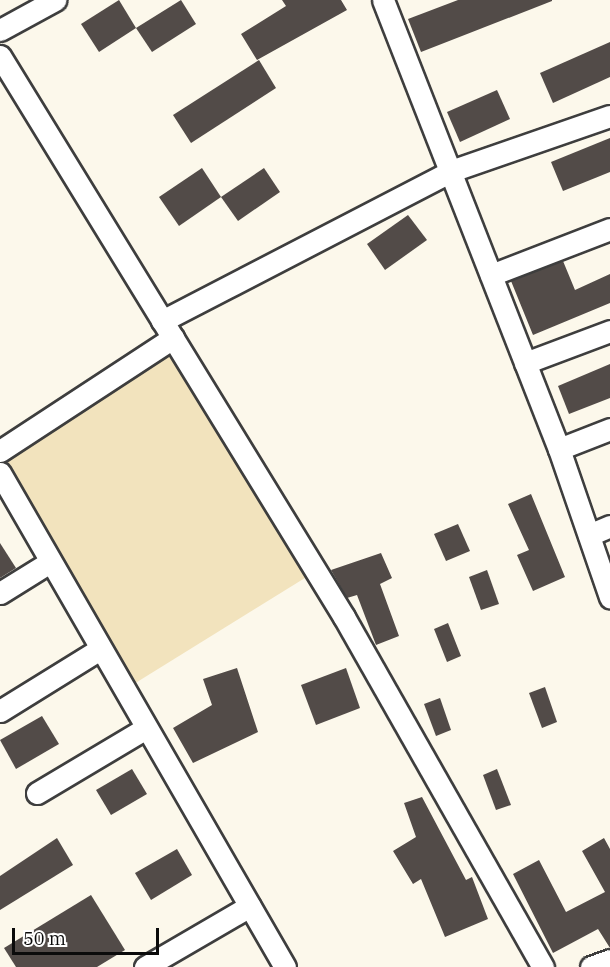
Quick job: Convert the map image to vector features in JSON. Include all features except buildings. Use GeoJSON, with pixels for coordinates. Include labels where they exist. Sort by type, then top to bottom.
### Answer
{"type":"FeatureCollection","features":[{"type":"Feature","properties":{"kind":"street"},"geometry":{"type":"LineString","coordinates":[[0,30],[56,0]]}},
{"type":"Feature","properties":{"kind":"street"},"geometry":{"type":"LineString","coordinates":[[383,0],[559,449],[610,597]]}},
{"type":"Feature","properties":{"kind":"street"},"geometry":{"type":"LineString","coordinates":[[0,56],[344,617],[543,967]]}},
{"type":"Feature","properties":{"kind":"street"},"geometry":{"type":"LineString","coordinates":[[0,451],[168,330],[451,171],[610,116]]}},
{"type":"Feature","properties":{"kind":"street"},"geometry":{"type":"LineString","coordinates":[[491,275],[610,229]]}},
{"type":"Feature","properties":{"kind":"street"},"geometry":{"type":"LineString","coordinates":[[525,363],[610,331]]}},
{"type":"Feature","properties":{"kind":"street"},"geometry":{"type":"LineString","coordinates":[[559,449],[610,429]]}},
{"type":"Feature","properties":{"kind":"street"},"geometry":{"type":"LineString","coordinates":[[0,473],[285,967]]}},
{"type":"Feature","properties":{"kind":"street"},"geometry":{"type":"LineString","coordinates":[[589,535],[610,526]]}},
{"type":"Feature","properties":{"kind":"street"},"geometry":{"type":"LineString","coordinates":[[0,593],[50,562]]}},
{"type":"Feature","properties":{"kind":"street"},"geometry":{"type":"LineString","coordinates":[[0,711],[100,649]]}},
{"type":"Feature","properties":{"kind":"street"},"geometry":{"type":"LineString","coordinates":[[37,794],[146,728]]}},
{"type":"Feature","properties":{"kind":"street"},"geometry":{"type":"LineString","coordinates":[[146,967],[250,906]]}},
{"type":"Feature","properties":{"kind":"street"},"geometry":{"type":"LineString","coordinates":[[593,967],[610,960]]}},
{"type":"Feature","properties":{"kind":"sand"},"geometry":{"type":"Polygon","coordinates":[[[173,338],[313,573],[129,687],[0,471],[0,451],[173,338]]]}}]}
